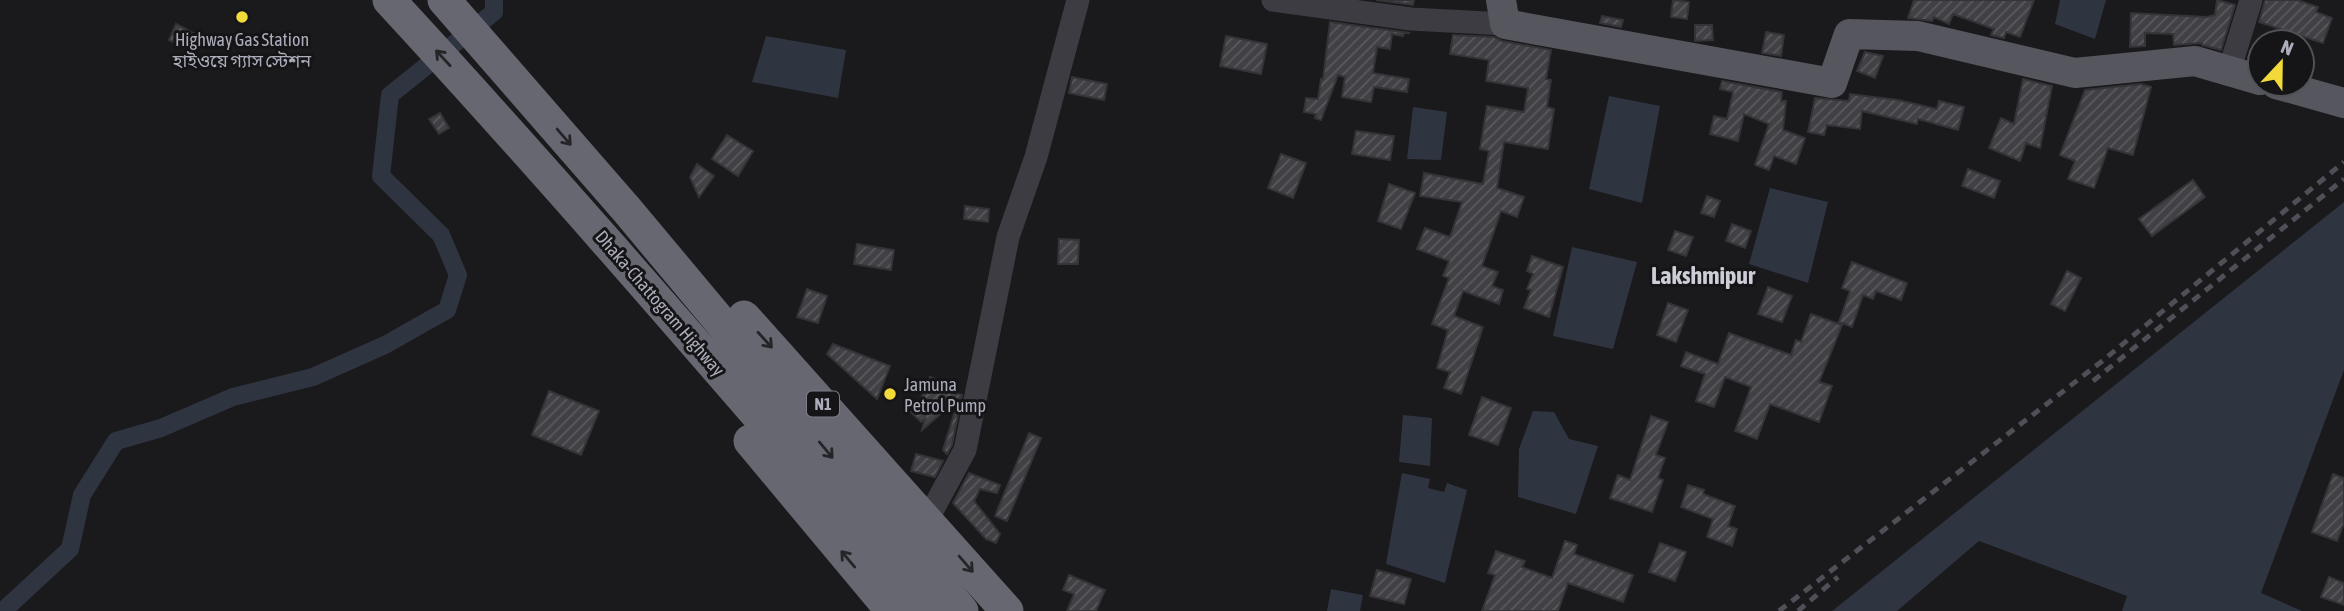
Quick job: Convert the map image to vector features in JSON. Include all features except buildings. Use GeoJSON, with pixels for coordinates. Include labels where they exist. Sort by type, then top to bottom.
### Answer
{"type":"FeatureCollection","features":[{"type":"Feature","properties":{"kind":"highway","name":"Dhaka-Chattogram Highway"},"geometry":{"type":"LineString","coordinates":[[388,0],[588,220],[927,611]]}},
{"type":"Feature","properties":{"kind":"highway","name":"Dhaka-Chattogram Highway"},"geometry":{"type":"LineString","coordinates":[[444,0],[627,210],[962,611]]}},
{"type":"Feature","properties":{"kind":"highway","name":"N1"},"geometry":{"type":"LineString","coordinates":[[627,210],[694,262],[1007,611]]}},
{"type":"Feature","properties":{"kind":"highway"},"geometry":{"type":"LineString","coordinates":[[588,220],[632,298],[892,611]]}},
{"type":"Feature","properties":{"kind":"main road"},"geometry":{"type":"LineString","coordinates":[[1503,12],[1832,83],[1849,34],[1918,36],[2075,73],[2195,61],[2246,76]]}},
{"type":"Feature","properties":{"kind":"main road"},"geometry":{"type":"LineString","coordinates":[[2316,95],[2344,103]]}},
{"type":"Feature","properties":{"kind":"street"},"geometry":{"type":"LineString","coordinates":[[927,520],[965,450],[1008,237],[1036,157],[1078,0]]}},
{"type":"Feature","properties":{"kind":"street"},"geometry":{"type":"LineString","coordinates":[[1273,0],[1411,19],[1503,12]]}},
{"type":"Feature","properties":{"kind":"street"},"geometry":{"type":"LineString","coordinates":[[2230,71],[2251,0]]}},
{"type":"Feature","properties":{"kind":"shaded area"},"geometry":{"type":"Polygon","coordinates":[[[2060,0],[2106,0],[2095,39],[2055,24],[2060,0]]]}},
{"type":"Feature","properties":{"kind":"shaded area"},"geometry":{"type":"Polygon","coordinates":[[[766,36],[846,50],[838,98],[752,82],[766,36]]]}},
{"type":"Feature","properties":{"kind":"shaded area"},"geometry":{"type":"Polygon","coordinates":[[[1609,96],[1660,106],[1642,203],[1589,189],[1609,96]]]}},
{"type":"Feature","properties":{"kind":"shaded area"},"geometry":{"type":"Polygon","coordinates":[[[1413,107],[1447,112],[1441,160],[1407,159],[1413,107]]]}},
{"type":"Feature","properties":{"kind":"shaded area"},"geometry":{"type":"Polygon","coordinates":[[[1770,188],[1828,202],[1808,283],[1749,264],[1770,188]]]}},
{"type":"Feature","properties":{"kind":"shaded area"},"geometry":{"type":"Polygon","coordinates":[[[2344,202],[2344,370],[2261,593],[2302,611],[2122,611],[2127,596],[1979,541],[1897,611],[1832,611],[2344,202]]]}},
{"type":"Feature","properties":{"kind":"shaded area"},"geometry":{"type":"Polygon","coordinates":[[[1572,247],[1637,262],[1613,349],[1553,336],[1572,247]]]}},
{"type":"Feature","properties":{"kind":"shaded area"},"geometry":{"type":"Polygon","coordinates":[[[1533,411],[1554,412],[1569,439],[1598,446],[1576,514],[1518,497],[1519,449],[1533,411]]]}},
{"type":"Feature","properties":{"kind":"shaded area"},"geometry":{"type":"Polygon","coordinates":[[[1403,415],[1432,418],[1430,466],[1399,462],[1403,415]]]}},
{"type":"Feature","properties":{"kind":"shaded area"},"geometry":{"type":"Polygon","coordinates":[[[1402,473],[1430,479],[1428,488],[1444,492],[1447,483],[1467,490],[1445,583],[1386,564],[1402,473]]]}},
{"type":"Feature","properties":{"kind":"shaded area"},"geometry":{"type":"Polygon","coordinates":[[[1331,589],[1363,595],[1360,611],[1327,611],[1331,589]]]}},
{"type":"Feature","properties":{"kind":"waterway"},"geometry":{"type":"LineString","coordinates":[[3,611],[70,549],[82,495],[116,441],[161,428],[233,397],[313,377],[385,345],[447,310],[458,275],[441,235],[381,176],[390,95],[494,12],[494,0]]}},
{"type":"Feature","properties":{"kind":"railway"},"geometry":{"type":"LineString","coordinates":[[1779,611],[2101,362],[2344,162]]}},
{"type":"Feature","properties":{"kind":"railway"},"geometry":{"type":"LineString","coordinates":[[2093,381],[2344,179]]}},
{"type":"Feature","properties":{"kind":"railway"},"geometry":{"type":"LineString","coordinates":[[1798,611],[1838,577]]}},
{"type":"Feature","properties":{"kind":"place","name":"Highway Gas Station হাইওয়ে গ্যাস স্টেশন"},"geometry":{"type":"Point","coordinates":[242,17]}},
{"type":"Feature","properties":{"kind":"place","name":"Jamuna Petrol Pump"},"geometry":{"type":"Point","coordinates":[890,394]}},
{"type":"Feature","properties":{"kind":"district","name":"Lakshmipur"},"geometry":{"type":"Point","coordinates":[1703,275]}}]}
